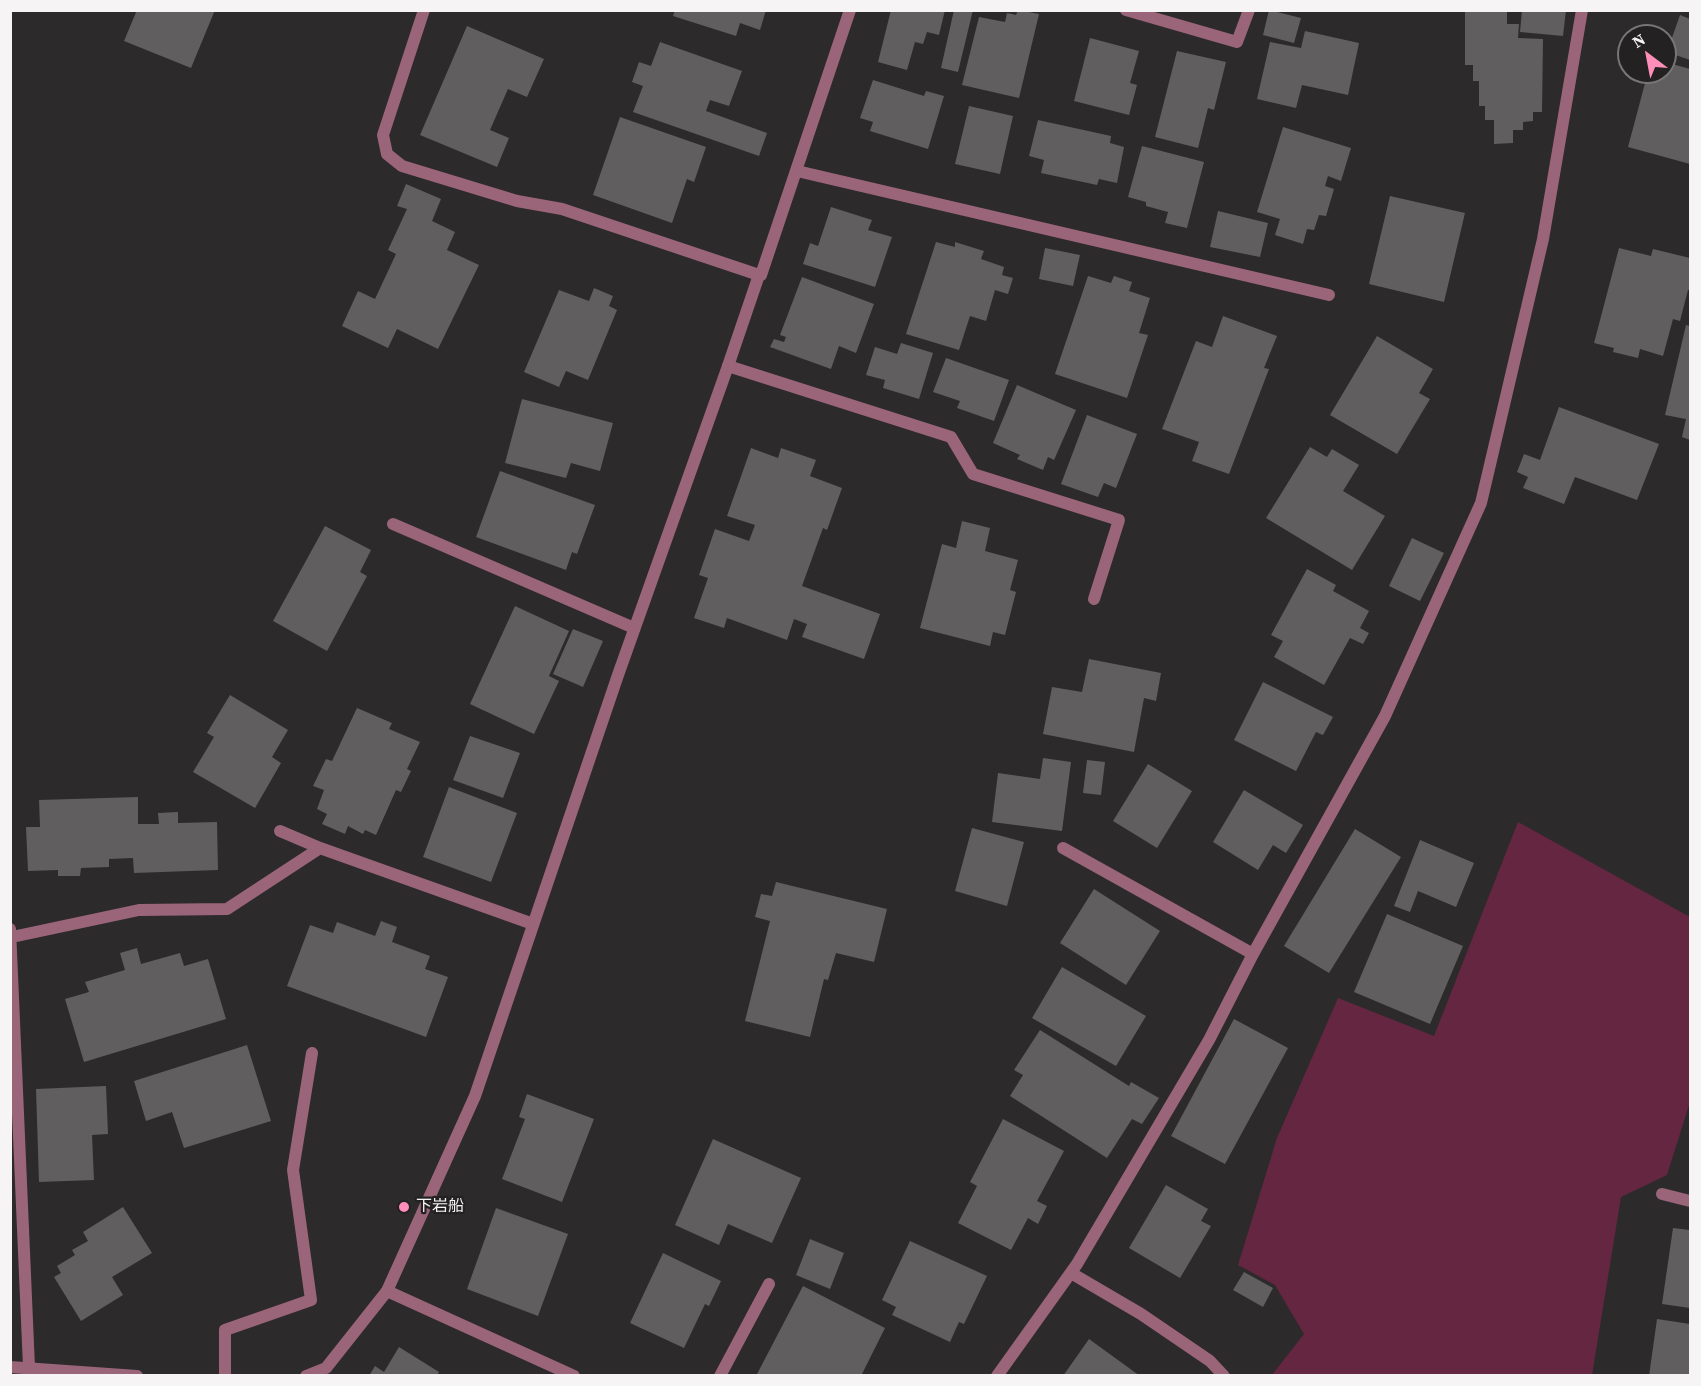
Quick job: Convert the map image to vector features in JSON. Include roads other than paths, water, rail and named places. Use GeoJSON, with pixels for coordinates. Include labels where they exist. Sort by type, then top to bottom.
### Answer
{"type":"FeatureCollection","features":[{"type":"Feature","properties":{"kind":"street"},"geometry":{"type":"LineString","coordinates":[[424,10],[383,135],[387,154],[402,166],[517,201],[562,209],[759,275]]}},
{"type":"Feature","properties":{"kind":"street"},"geometry":{"type":"LineString","coordinates":[[306,1376],[326,1368],[387,1291],[475,1096],[634,628],[729,366],[759,275],[761,275],[850,10]]}},
{"type":"Feature","properties":{"kind":"street"},"geometry":{"type":"LineString","coordinates":[[1126,10],[1237,42],[1249,10]]}},
{"type":"Feature","properties":{"kind":"street"},"geometry":{"type":"LineString","coordinates":[[998,1376],[1071,1273],[1209,1040],[1253,954],[1385,716],[1481,503],[1544,239],[1582,10]]}},
{"type":"Feature","properties":{"kind":"street"},"geometry":{"type":"LineString","coordinates":[[797,171],[1329,295]]}},
{"type":"Feature","properties":{"kind":"street"},"geometry":{"type":"LineString","coordinates":[[729,366],[951,437],[973,474],[1119,520],[1094,599]]}},
{"type":"Feature","properties":{"kind":"street"},"geometry":{"type":"LineString","coordinates":[[393,524],[634,628]]}},
{"type":"Feature","properties":{"kind":"street"},"geometry":{"type":"LineString","coordinates":[[280,831],[320,848],[533,924]]}},
{"type":"Feature","properties":{"kind":"street"},"geometry":{"type":"LineString","coordinates":[[29,1367],[11,933],[139,910],[227,909],[320,848]]}},
{"type":"Feature","properties":{"kind":"street"},"geometry":{"type":"LineString","coordinates":[[1063,848],[1253,954]]}},
{"type":"Feature","properties":{"kind":"street"},"geometry":{"type":"LineString","coordinates":[[225,1376],[225,1330],[311,1300],[293,1170],[312,1053]]}},
{"type":"Feature","properties":{"kind":"street"},"geometry":{"type":"LineString","coordinates":[[1662,1194],[1690,1201]]}},
{"type":"Feature","properties":{"kind":"street"},"geometry":{"type":"LineString","coordinates":[[1071,1273],[1141,1314],[1210,1361],[1224,1376]]}},
{"type":"Feature","properties":{"kind":"street"},"geometry":{"type":"LineString","coordinates":[[720,1376],[768,1284]]}},
{"type":"Feature","properties":{"kind":"street"},"geometry":{"type":"LineString","coordinates":[[387,1291],[574,1376]]}},
{"type":"Feature","properties":{"kind":"street"},"geometry":{"type":"LineString","coordinates":[[10,1367],[137,1376]]}},
{"type":"Feature","properties":{"kind":"place","name":"下岩船"},"geometry":{"type":"Point","coordinates":[404,1207]}}]}
